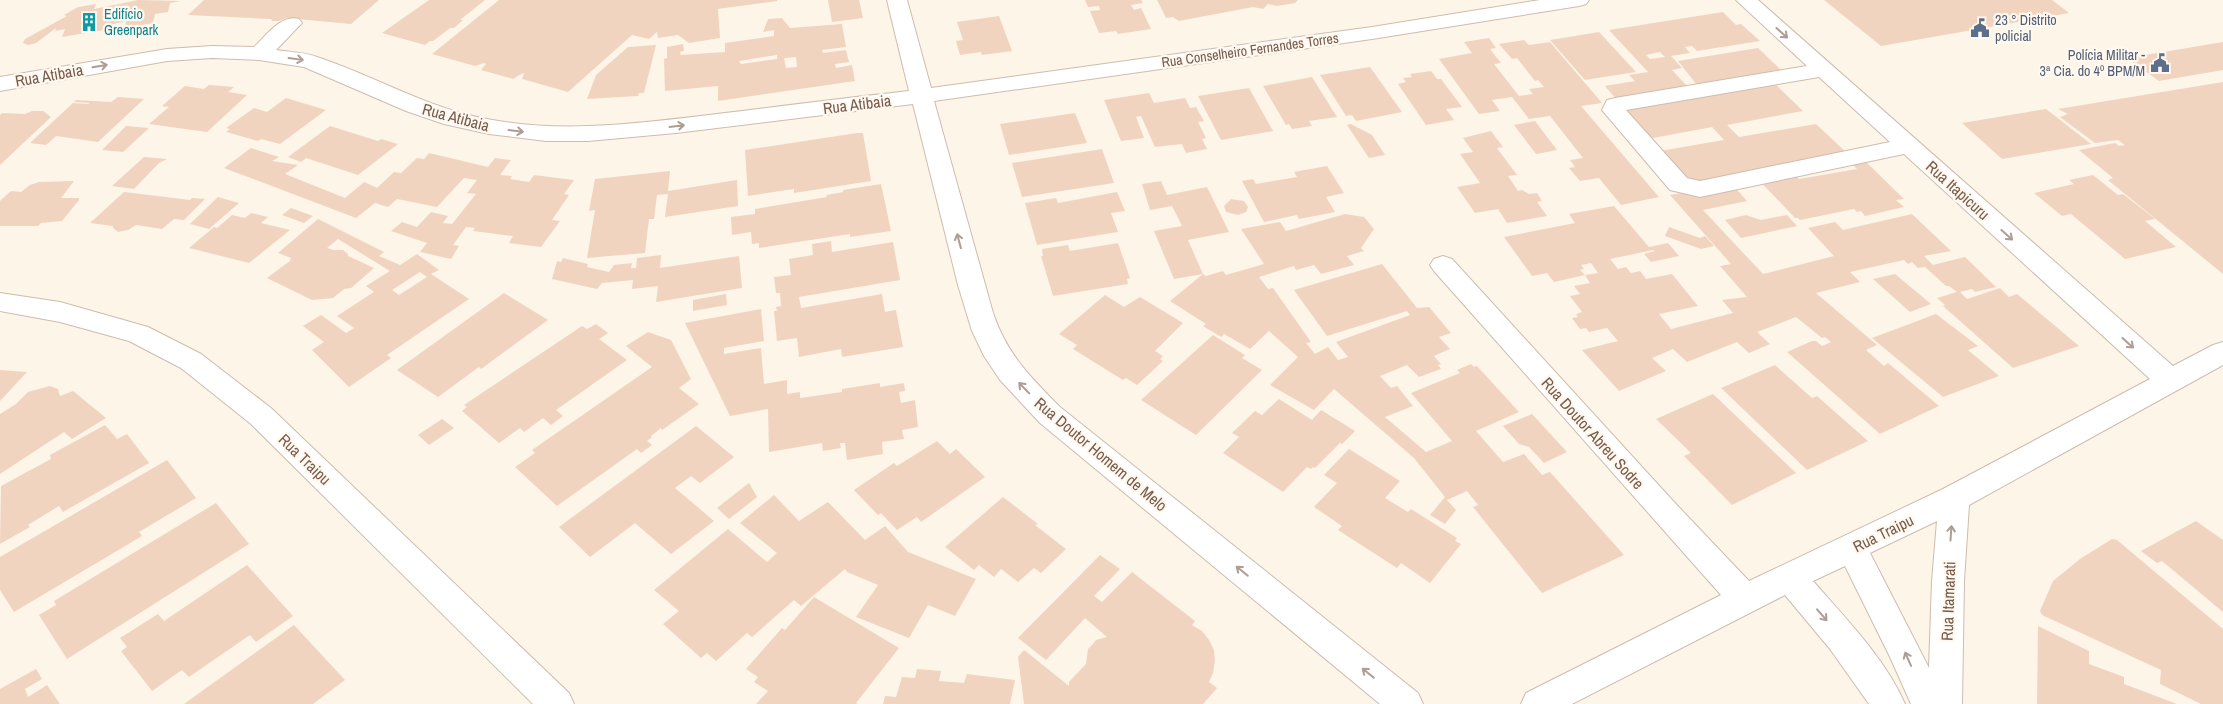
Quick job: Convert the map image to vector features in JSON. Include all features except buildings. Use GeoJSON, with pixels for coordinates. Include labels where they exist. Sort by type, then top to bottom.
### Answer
{"type":"FeatureCollection","features":[{"type":"Feature","properties":{"kind":"street","name":"Rua Doutor Homem de Melo"},"geometry":{"type":"LineString","coordinates":[[897,0],[982,323],[998,357],[1015,379],[1050,415],[1406,704]]}},
{"type":"Feature","properties":{"kind":"street","name":"Rua Conselheiro Fernandes Torres"},"geometry":{"type":"LineString","coordinates":[[921,96],[1372,33],[1579,0]]}},
{"type":"Feature","properties":{"kind":"street","name":"Rua Itapicuru"},"geometry":{"type":"LineString","coordinates":[[1746,0],[2170,380]]}},
{"type":"Feature","properties":{"kind":"street"},"geometry":{"type":"LineString","coordinates":[[259,54],[292,23]]}},
{"type":"Feature","properties":{"kind":"street","name":"Rua Atibaia"},"geometry":{"type":"LineString","coordinates":[[0,84],[167,55],[212,52],[259,54],[309,61],[414,106],[452,119],[490,127],[546,134],[653,129],[921,96]]}},
{"type":"Feature","properties":{"kind":"street"},"geometry":{"type":"LineString","coordinates":[[1824,70],[1615,105],[1613,110],[1679,184],[1700,189],[1908,146]]}},
{"type":"Feature","properties":{"kind":"street","name":"Rua Doutor Abreu Sodre"},"geometry":{"type":"LineString","coordinates":[[1443,265],[1745,599]]}},
{"type":"Feature","properties":{"kind":"street","name":"Rua Traipu"},"geometry":{"type":"LineString","coordinates":[[0,302],[60,312],[138,334],[191,361],[261,416],[557,704]]}},
{"type":"Feature","properties":{"kind":"street","name":"Rua Traipu"},"geometry":{"type":"LineString","coordinates":[[1538,704],[1745,599],[1852,549],[1954,498],[2223,352]]}},
{"type":"Feature","properties":{"kind":"street","name":"Rua Itamarati"},"geometry":{"type":"LineString","coordinates":[[1945,704],[1948,581],[1954,498]]}},
{"type":"Feature","properties":{"kind":"street"},"geometry":{"type":"LineString","coordinates":[[1852,549],[1904,650],[1928,704]]}},
{"type":"Feature","properties":{"kind":"street"},"geometry":{"type":"LineString","coordinates":[[1790,578],[1846,644],[1878,687],[1888,704]]}},
{"type":"Feature","properties":{"kind":"place","name":"Edifício Greenpark"},"geometry":{"type":"Point","coordinates":[89,22]}},
{"type":"Feature","properties":{"kind":"place","name":"23 ° Distrito policial"},"geometry":{"type":"Point","coordinates":[1980,28]}},
{"type":"Feature","properties":{"kind":"place","name":"Polícia Militar - 3ª Cia. do 4º BPM/M"},"geometry":{"type":"Point","coordinates":[2160,63]}}]}
